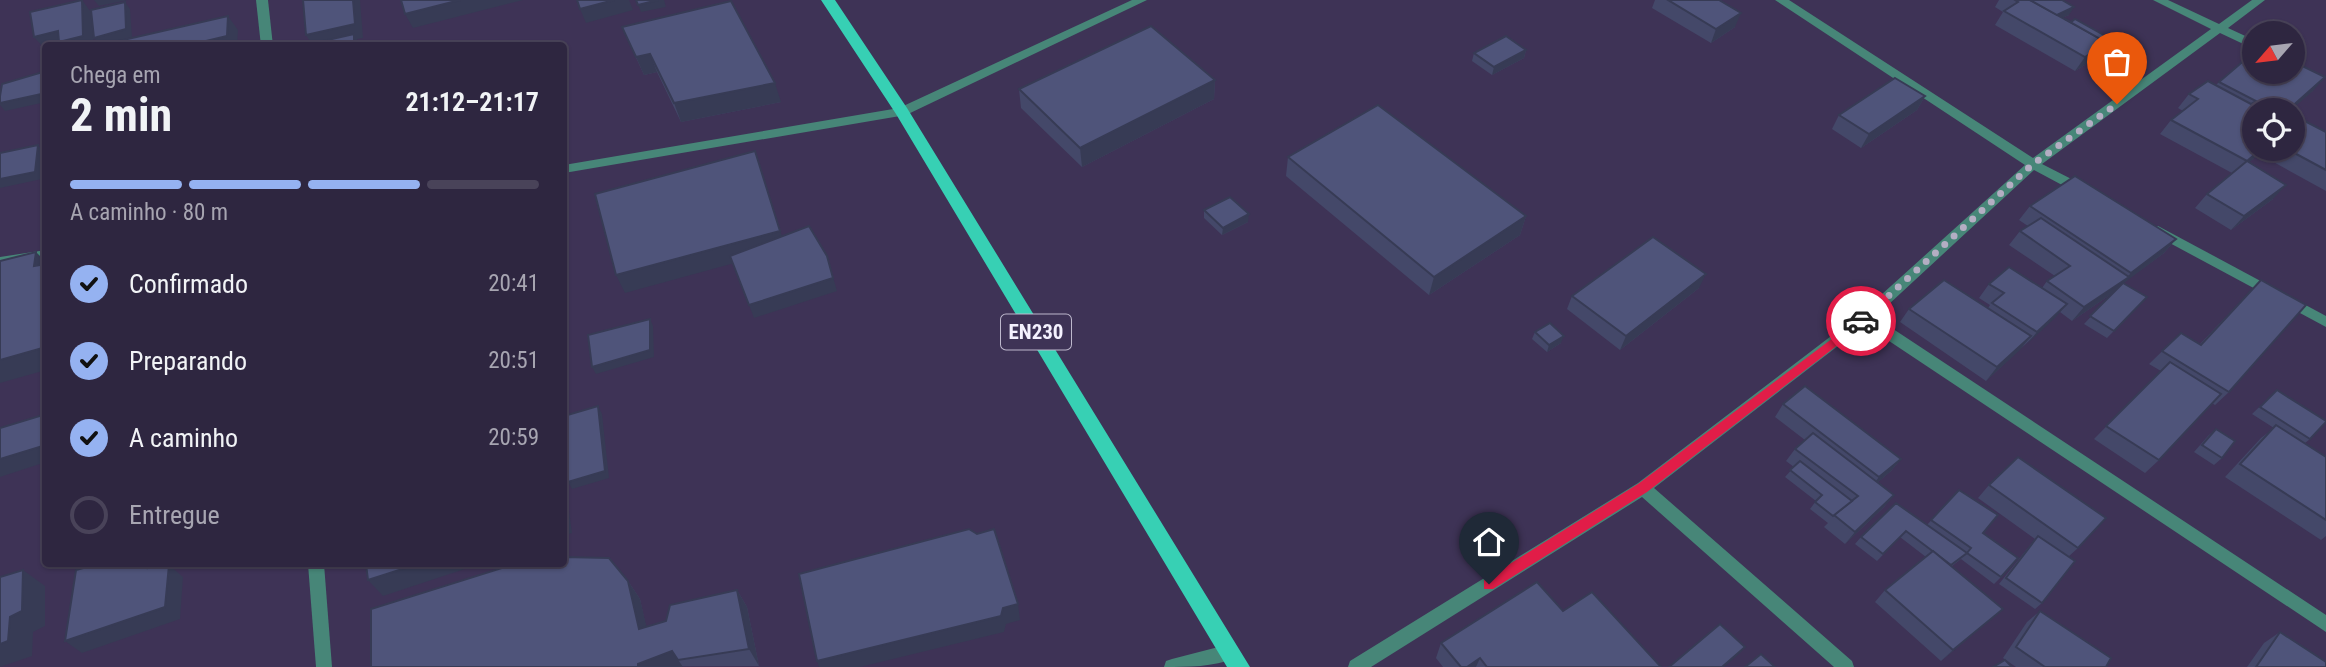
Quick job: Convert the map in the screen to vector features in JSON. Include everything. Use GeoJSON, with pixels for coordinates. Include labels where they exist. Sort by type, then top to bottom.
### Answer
{"type":"FeatureCollection","features":[{"type":"Feature","properties":{"kind":"main road","name":"EN230"},"geometry":{"type":"LineString","coordinates":[[828,0],[902,112],[1235,659]]}},
{"type":"Feature","properties":{"kind":"street"},"geometry":{"type":"LineString","coordinates":[[262,0],[267,42]]}},
{"type":"Feature","properties":{"kind":"street"},"geometry":{"type":"LineString","coordinates":[[567,168],[902,112],[1141,0]]}},
{"type":"Feature","properties":{"kind":"street"},"geometry":{"type":"LineString","coordinates":[[1781,0],[2033,164],[2094,197]]}},
{"type":"Feature","properties":{"kind":"street"},"geometry":{"type":"LineString","coordinates":[[2159,0],[2242,40]]}},
{"type":"Feature","properties":{"kind":"street"},"geometry":{"type":"LineString","coordinates":[[1356,667],[1643,488],[1865,318],[2033,164],[2259,0]]}},
{"type":"Feature","properties":{"kind":"street"},"geometry":{"type":"LineString","coordinates":[[2143,223],[2326,322]]}},
{"type":"Feature","properties":{"kind":"street"},"geometry":{"type":"LineString","coordinates":[[0,262],[42,256]]}},
{"type":"Feature","properties":{"kind":"street"},"geometry":{"type":"LineString","coordinates":[[1865,318],[2326,624]]}},
{"type":"Feature","properties":{"kind":"street"},"geometry":{"type":"LineString","coordinates":[[1643,488],[1846,667]]}},
{"type":"Feature","properties":{"kind":"street"},"geometry":{"type":"LineString","coordinates":[[316,567],[324,667]]}},
{"type":"Feature","properties":{"kind":"street"},"geometry":{"type":"LineString","coordinates":[[1172,667],[1235,659]]}},
{"type":"Feature","properties":{"kind":"building"},"geometry":{"type":"Polygon","coordinates":[[[82,0],[83,36],[59,42],[58,31],[34,37],[30,12],[82,0]]]}},
{"type":"Feature","properties":{"kind":"building"},"geometry":{"type":"Polygon","coordinates":[[[303,0],[353,0],[355,24],[306,35],[303,0]]]}},
{"type":"Feature","properties":{"kind":"building"},"geometry":{"type":"Polygon","coordinates":[[[401,0],[460,0],[405,14],[401,0]]]}},
{"type":"Feature","properties":{"kind":"building"},"geometry":{"type":"Polygon","coordinates":[[[577,0],[614,0],[580,9],[577,0]]]}},
{"type":"Feature","properties":{"kind":"building"},"geometry":{"type":"Polygon","coordinates":[[[636,0],[658,0],[638,5],[636,0]]]}},
{"type":"Feature","properties":{"kind":"building"},"geometry":{"type":"Polygon","coordinates":[[[1668,0],[1719,0],[1741,13],[1716,29],[1668,0]]]}},
{"type":"Feature","properties":{"kind":"building"},"geometry":{"type":"Polygon","coordinates":[[[2015,0],[2030,0],[2108,43],[2085,57],[2004,11],[2018,2],[2015,0]]]}},
{"type":"Feature","properties":{"kind":"building"},"geometry":{"type":"Polygon","coordinates":[[[2030,0],[2062,0],[2074,7],[2057,15],[2030,0]]]}},
{"type":"Feature","properties":{"kind":"building"},"geometry":{"type":"Polygon","coordinates":[[[731,1],[775,83],[674,103],[650,54],[636,57],[622,27],[731,1]]]}},
{"type":"Feature","properties":{"kind":"building"},"geometry":{"type":"Polygon","coordinates":[[[125,2],[126,29],[94,38],[91,10],[125,2]]]}},
{"type":"Feature","properties":{"kind":"building"},"geometry":{"type":"Polygon","coordinates":[[[228,16],[227,36],[202,42],[114,42],[228,16]]]}},
{"type":"Feature","properties":{"kind":"building"},"geometry":{"type":"Polygon","coordinates":[[[2065,19],[2071,22],[2075,19],[2109,38],[2104,41],[2065,19]]]}},
{"type":"Feature","properties":{"kind":"building"},"geometry":{"type":"Polygon","coordinates":[[[1151,26],[1215,80],[1080,148],[1019,89],[1151,26]]]}},
{"type":"Feature","properties":{"kind":"building"},"geometry":{"type":"Polygon","coordinates":[[[354,34],[354,42],[319,42],[354,34]]]}},
{"type":"Feature","properties":{"kind":"building"},"geometry":{"type":"Polygon","coordinates":[[[1506,36],[1526,50],[1494,67],[1474,53],[1506,36]]]}},
{"type":"Feature","properties":{"kind":"building"},"geometry":{"type":"Polygon","coordinates":[[[2116,39],[2142,54],[2114,71],[2097,61],[2112,51],[2105,47],[2116,39]]]}},
{"type":"Feature","properties":{"kind":"building"},"geometry":{"type":"Polygon","coordinates":[[[2242,62],[2242,84],[2305,84],[2305,67],[2325,77],[2301,98],[2250,98],[2219,82],[2242,62]]]}},
{"type":"Feature","properties":{"kind":"building"},"geometry":{"type":"Polygon","coordinates":[[[42,72],[42,94],[0,103],[2,84],[42,72]]]}},
{"type":"Feature","properties":{"kind":"building"},"geometry":{"type":"Polygon","coordinates":[[[1895,78],[1925,96],[1869,134],[1839,115],[1895,78]]]}},
{"type":"Feature","properties":{"kind":"building"},"geometry":{"type":"Polygon","coordinates":[[[2208,81],[2242,99],[2242,158],[2171,120],[2198,99],[2189,94],[2208,81]]]}},
{"type":"Feature","properties":{"kind":"building"},"geometry":{"type":"Polygon","coordinates":[[[1378,105],[1526,216],[1434,277],[1288,157],[1378,105]]]}},
{"type":"Feature","properties":{"kind":"building"},"geometry":{"type":"Polygon","coordinates":[[[2305,121],[2326,132],[2326,170],[2305,159],[2305,121]]]}},
{"type":"Feature","properties":{"kind":"building"},"geometry":{"type":"Polygon","coordinates":[[[38,145],[35,172],[0,179],[0,153],[38,145]]]}},
{"type":"Feature","properties":{"kind":"building"},"geometry":{"type":"Polygon","coordinates":[[[755,151],[780,231],[616,275],[595,194],[755,151]]]}},
{"type":"Feature","properties":{"kind":"building"},"geometry":{"type":"Polygon","coordinates":[[[2247,161],[2286,185],[2244,216],[2207,194],[2247,161]]]}},
{"type":"Feature","properties":{"kind":"building"},"geometry":{"type":"Polygon","coordinates":[[[2075,176],[2176,239],[2131,273],[2030,206],[2075,176]]]}},
{"type":"Feature","properties":{"kind":"building"},"geometry":{"type":"Polygon","coordinates":[[[1230,197],[1249,214],[1223,228],[1204,210],[1230,197]]]}},
{"type":"Feature","properties":{"kind":"building"},"geometry":{"type":"Polygon","coordinates":[[[2041,218],[2129,277],[2084,307],[2047,281],[2070,266],[2020,231],[2041,218]]]}},
{"type":"Feature","properties":{"kind":"building"},"geometry":{"type":"Polygon","coordinates":[[[809,226],[827,256],[833,278],[749,305],[730,256],[809,226]]]}},
{"type":"Feature","properties":{"kind":"building"},"geometry":{"type":"Polygon","coordinates":[[[1653,237],[1706,274],[1626,336],[1572,296],[1653,237]]]}},
{"type":"Feature","properties":{"kind":"building"},"geometry":{"type":"Polygon","coordinates":[[[36,252],[34,266],[42,265],[42,348],[0,360],[0,261],[36,252]]]}},
{"type":"Feature","properties":{"kind":"building"},"geometry":{"type":"Polygon","coordinates":[[[2009,267],[2067,304],[2037,332],[1992,303],[2004,293],[1989,284],[2009,267]]]}},
{"type":"Feature","properties":{"kind":"building"},"geometry":{"type":"Polygon","coordinates":[[[1944,280],[2031,336],[1997,367],[1909,309],[1944,280]]]}},
{"type":"Feature","properties":{"kind":"building"},"geometry":{"type":"Polygon","coordinates":[[[2261,280],[2306,305],[2229,392],[2162,351],[2181,333],[2201,345],[2261,280]]]}},
{"type":"Feature","properties":{"kind":"building"},"geometry":{"type":"Polygon","coordinates":[[[2123,283],[2147,297],[2114,331],[2090,316],[2123,283]]]}},
{"type":"Feature","properties":{"kind":"building"},"geometry":{"type":"Polygon","coordinates":[[[650,319],[650,350],[592,367],[588,335],[650,319]]]}},
{"type":"Feature","properties":{"kind":"building"},"geometry":{"type":"Polygon","coordinates":[[[1550,323],[1564,336],[1549,345],[1535,332],[1550,323]]]}},
{"type":"Feature","properties":{"kind":"building"},"geometry":{"type":"Polygon","coordinates":[[[2170,362],[2221,394],[2159,460],[2106,426],[2170,362]]]}},
{"type":"Feature","properties":{"kind":"building"},"geometry":{"type":"Polygon","coordinates":[[[1805,386],[1901,459],[1879,477],[1783,404],[1805,386]]]}},
{"type":"Feature","properties":{"kind":"building"},"geometry":{"type":"Polygon","coordinates":[[[2277,390],[2326,421],[2310,439],[2260,407],[2277,390]]]}},
{"type":"Feature","properties":{"kind":"building"},"geometry":{"type":"Polygon","coordinates":[[[598,406],[605,471],[568,482],[567,415],[598,406]]]}},
{"type":"Feature","properties":{"kind":"building"},"geometry":{"type":"Polygon","coordinates":[[[42,415],[42,446],[0,459],[0,428],[42,415]]]}},
{"type":"Feature","properties":{"kind":"building"},"geometry":{"type":"Polygon","coordinates":[[[2276,425],[2326,457],[2326,520],[2240,464],[2276,425]]]}},
{"type":"Feature","properties":{"kind":"building"},"geometry":{"type":"Polygon","coordinates":[[[2216,429],[2235,441],[2222,458],[2202,445],[2216,429]]]}},
{"type":"Feature","properties":{"kind":"building"},"geometry":{"type":"Polygon","coordinates":[[[1813,433],[1894,495],[1855,532],[1834,515],[1858,496],[1795,449],[1813,433]]]}},
{"type":"Feature","properties":{"kind":"building"},"geometry":{"type":"Polygon","coordinates":[[[2018,457],[2106,518],[2078,548],[1989,485],[2018,457]]]}},
{"type":"Feature","properties":{"kind":"building"},"geometry":{"type":"Polygon","coordinates":[[[1800,461],[1852,501],[1833,516],[1815,502],[1822,495],[1790,470],[1800,461]]]}},
{"type":"Feature","properties":{"kind":"building"},"geometry":{"type":"Polygon","coordinates":[[[1959,490],[1998,515],[1983,533],[2018,558],[2001,577],[1967,553],[1971,548],[1931,520],[1959,490]]]}},
{"type":"Feature","properties":{"kind":"building"},"geometry":{"type":"Polygon","coordinates":[[[1896,503],[1967,553],[1951,565],[1906,531],[1883,554],[1861,537],[1896,503]]]}},
{"type":"Feature","properties":{"kind":"building"},"geometry":{"type":"Polygon","coordinates":[[[969,529],[977,534],[994,529],[1018,604],[1003,608],[1001,616],[817,661],[799,574],[969,529]]]}},
{"type":"Feature","properties":{"kind":"building"},"geometry":{"type":"Polygon","coordinates":[[[2038,536],[2075,561],[2042,603],[2006,578],[2038,536]]]}},
{"type":"Feature","properties":{"kind":"building"},"geometry":{"type":"Polygon","coordinates":[[[1933,551],[2003,609],[1953,650],[1885,590],[1933,551]]]}},
{"type":"Feature","properties":{"kind":"building"},"geometry":{"type":"Polygon","coordinates":[[[567,557],[609,558],[628,581],[639,629],[666,621],[670,605],[737,590],[749,649],[678,660],[672,651],[638,664],[638,667],[371,667],[371,609],[505,567],[567,567],[567,557]]]}},
{"type":"Feature","properties":{"kind":"building"},"geometry":{"type":"Polygon","coordinates":[[[87,567],[169,567],[165,607],[65,641],[76,570],[87,567]]]}},
{"type":"Feature","properties":{"kind":"building"},"geometry":{"type":"Polygon","coordinates":[[[366,567],[409,567],[368,580],[366,567]]]}},
{"type":"Feature","properties":{"kind":"building"},"geometry":{"type":"Polygon","coordinates":[[[23,570],[22,611],[10,617],[8,641],[0,644],[0,577],[23,570]]]}},
{"type":"Feature","properties":{"kind":"building"},"geometry":{"type":"Polygon","coordinates":[[[1537,582],[1563,611],[1592,592],[1661,667],[1487,667],[1480,658],[1467,667],[1461,667],[1441,643],[1537,582]]]}},
{"type":"Feature","properties":{"kind":"building"},"geometry":{"type":"Polygon","coordinates":[[[2040,611],[2111,658],[2106,667],[2045,667],[2016,647],[2040,611]]]}},
{"type":"Feature","properties":{"kind":"building"},"geometry":{"type":"Polygon","coordinates":[[[1720,624],[1745,647],[1722,667],[1669,667],[1720,624]]]}},
{"type":"Feature","properties":{"kind":"building"},"geometry":{"type":"Polygon","coordinates":[[[2280,632],[2326,662],[2326,667],[2256,667],[2280,632]]]}},
{"type":"Feature","properties":{"kind":"building"},"geometry":{"type":"Polygon","coordinates":[[[1761,654],[1775,667],[1745,667],[1761,654]]]}},
{"type":"Feature","properties":{"kind":"building"},"geometry":{"type":"Polygon","coordinates":[[[2005,660],[2012,667],[1993,667],[2005,660]]]}},
{"type":"Feature","properties":{"kind":"way so far"},"geometry":{"type":"LineString","coordinates":[[1861,321],[2033,164],[2117,104]]}},
{"type":"Feature","properties":{"kind":"route"},"geometry":{"type":"LineString","coordinates":[[1489,584],[1643,488],[1861,321]]}}]}
